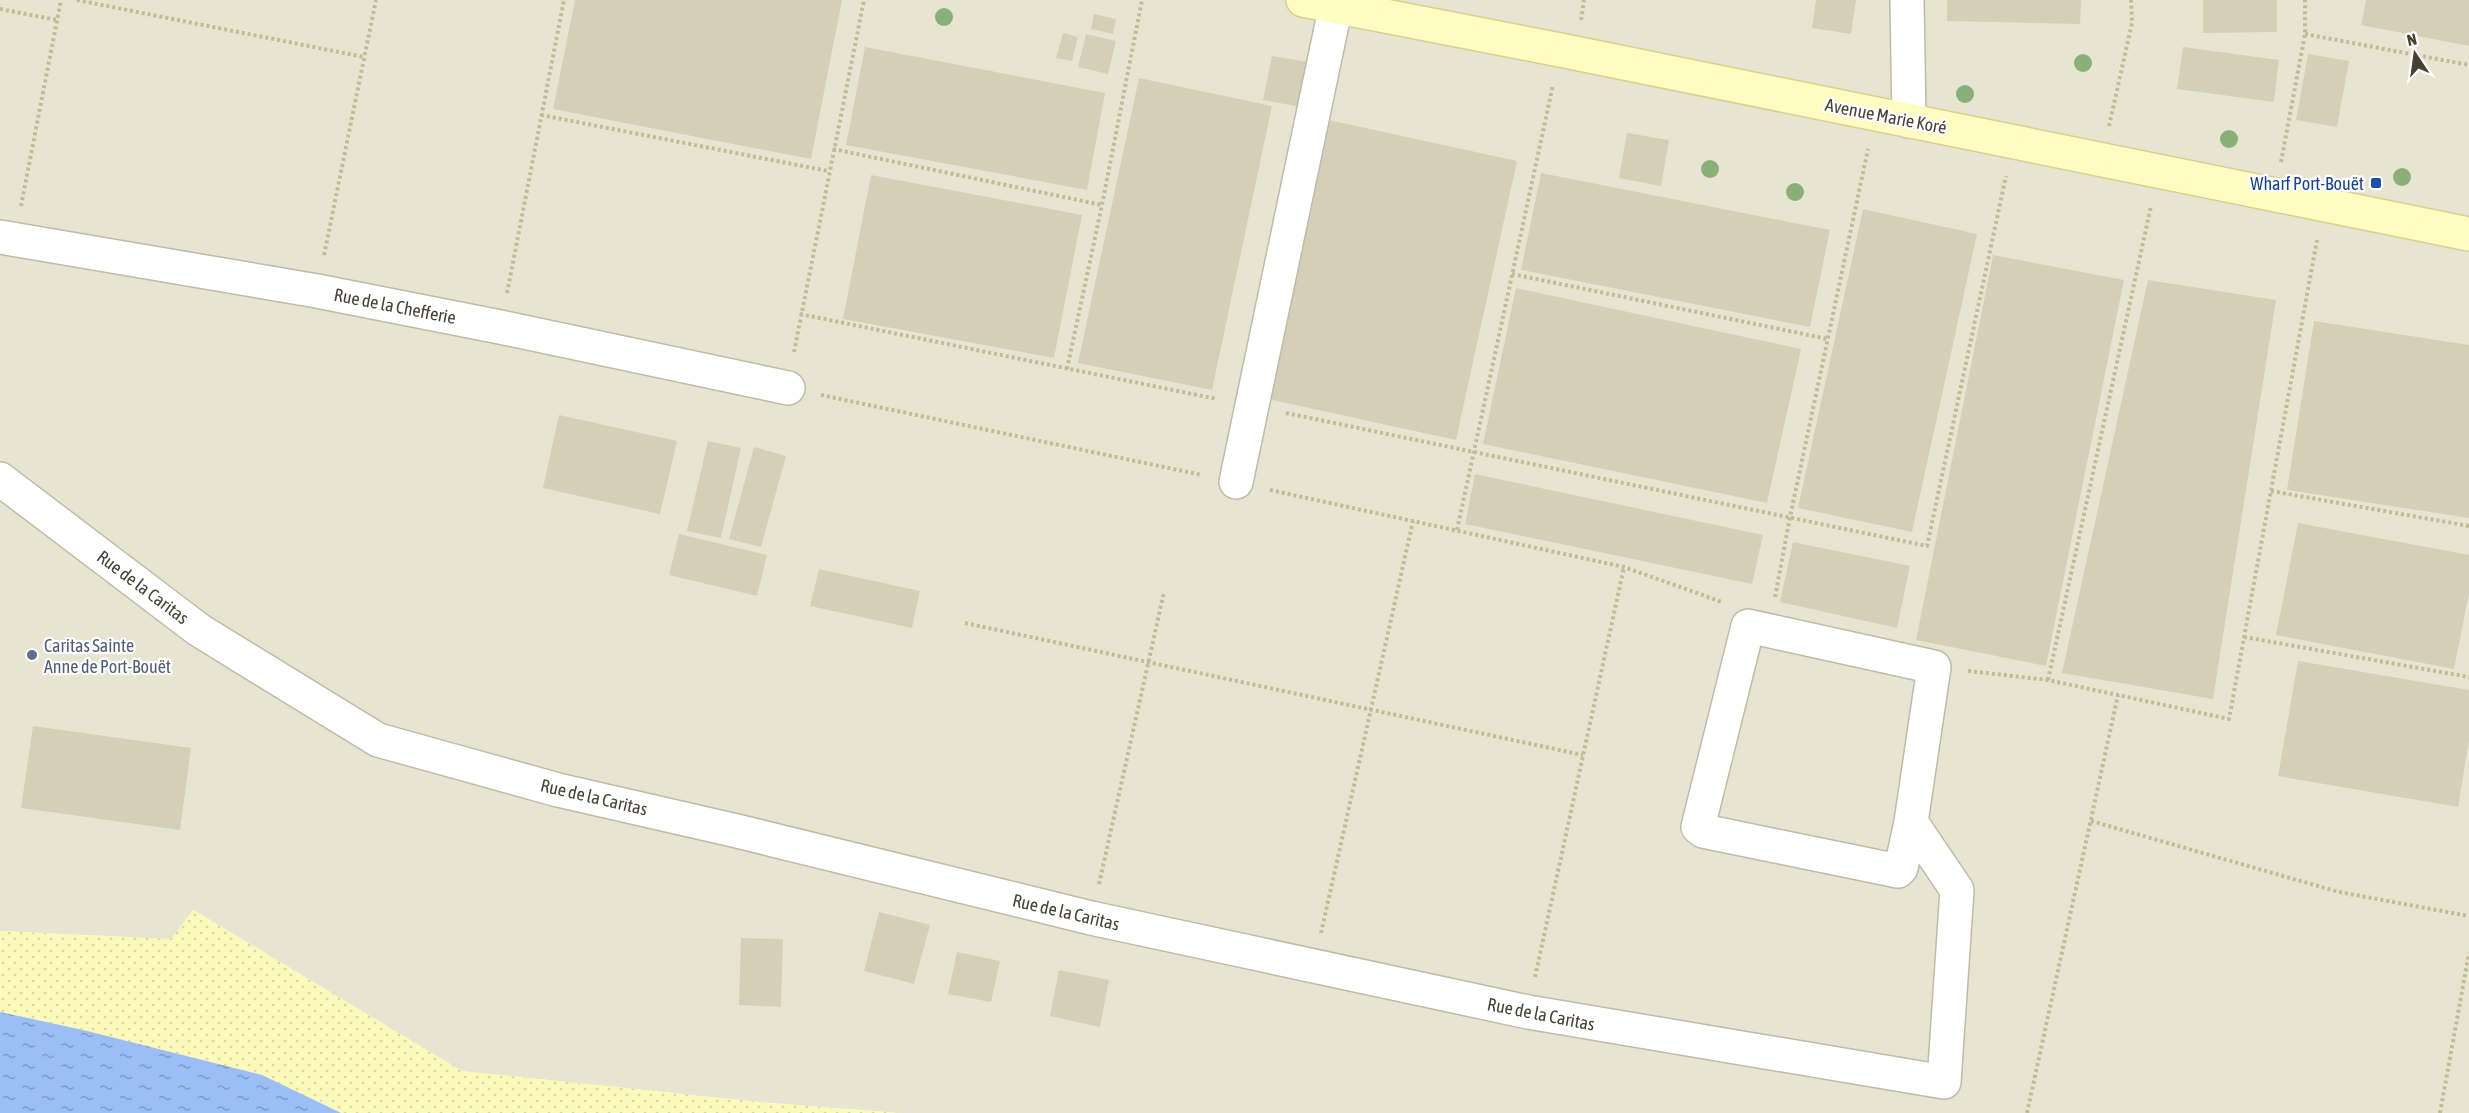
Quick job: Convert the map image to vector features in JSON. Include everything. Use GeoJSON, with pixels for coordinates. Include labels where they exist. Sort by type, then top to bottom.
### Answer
{"type":"FeatureCollection","features":[{"type":"Feature","properties":{"kind":"main road","name":"Avenue Marie Koré"},"geometry":{"type":"LineString","coordinates":[[1303,0],[1337,3],[2469,234]]}},
{"type":"Feature","properties":{"kind":"street"},"geometry":{"type":"LineString","coordinates":[[1907,0],[1909,121]]}},
{"type":"Feature","properties":{"kind":"street"},"geometry":{"type":"LineString","coordinates":[[1236,482],[1337,3]]}},
{"type":"Feature","properties":{"kind":"street","name":"Rue de la Chefferie"},"geometry":{"type":"LineString","coordinates":[[7,238],[317,291],[788,388]]}},
{"type":"Feature","properties":{"kind":"street","name":"Rue de la Caritas"},"geometry":{"type":"LineString","coordinates":[[0,479],[199,630],[378,740],[558,790],[737,831],[1091,918],[1314,967],[1528,1012],[1944,1082],[1957,890],[1911,822]]}},
{"type":"Feature","properties":{"kind":"street"},"geometry":{"type":"LineString","coordinates":[[1759,628],[1934,668],[1911,822],[1901,868],[1895,871],[1703,831],[1698,827],[1759,628]]}},
{"type":"Feature","properties":{"kind":"path"},"geometry":{"type":"LineString","coordinates":[[7,238],[61,0]]}},
{"type":"Feature","properties":{"kind":"path"},"geometry":{"type":"LineString","coordinates":[[77,0],[364,57]]}},
{"type":"Feature","properties":{"kind":"path"},"geometry":{"type":"LineString","coordinates":[[317,291],[376,0]]}},
{"type":"Feature","properties":{"kind":"path"},"geometry":{"type":"LineString","coordinates":[[500,327],[564,0]]}},
{"type":"Feature","properties":{"kind":"path"},"geometry":{"type":"LineString","coordinates":[[864,0],[800,314],[788,388],[1236,482],[1624,567],[1721,601],[1759,628],[1790,517],[1876,114]]}},
{"type":"Feature","properties":{"kind":"path"},"geometry":{"type":"LineString","coordinates":[[1067,369],[1142,0]]}},
{"type":"Feature","properties":{"kind":"path"},"geometry":{"type":"LineString","coordinates":[[2102,159],[2132,23],[2131,0]]}},
{"type":"Feature","properties":{"kind":"path"},"geometry":{"type":"LineString","coordinates":[[2274,195],[2306,34],[2305,0]]}},
{"type":"Feature","properties":{"kind":"path"},"geometry":{"type":"LineString","coordinates":[[0,9],[57,20]]}},
{"type":"Feature","properties":{"kind":"path"},"geometry":{"type":"LineString","coordinates":[[2306,34],[2469,65]]}},
{"type":"Feature","properties":{"kind":"path"},"geometry":{"type":"LineString","coordinates":[[1457,530],[1560,50]]}},
{"type":"Feature","properties":{"kind":"path"},"geometry":{"type":"LineString","coordinates":[[541,115],[829,171]]}},
{"type":"Feature","properties":{"kind":"path"},"geometry":{"type":"LineString","coordinates":[[800,314],[1927,546],[2013,141]]}},
{"type":"Feature","properties":{"kind":"path"},"geometry":{"type":"LineString","coordinates":[[833,149],[1102,205]]}},
{"type":"Feature","properties":{"kind":"path"},"geometry":{"type":"LineString","coordinates":[[2048,680],[2159,171]]}},
{"type":"Feature","properties":{"kind":"path"},"geometry":{"type":"LineString","coordinates":[[1934,668],[2048,680],[2229,719],[2323,204]]}},
{"type":"Feature","properties":{"kind":"path"},"geometry":{"type":"LineString","coordinates":[[1512,273],[1828,339]]}},
{"type":"Feature","properties":{"kind":"path"},"geometry":{"type":"LineString","coordinates":[[2271,491],[2469,526]]}},
{"type":"Feature","properties":{"kind":"path"},"geometry":{"type":"LineString","coordinates":[[1314,967],[1413,521]]}},
{"type":"Feature","properties":{"kind":"path"},"geometry":{"type":"LineString","coordinates":[[1528,1012],[1624,567]]}},
{"type":"Feature","properties":{"kind":"path"},"geometry":{"type":"LineString","coordinates":[[1091,918],[1164,592]]}},
{"type":"Feature","properties":{"kind":"path"},"geometry":{"type":"LineString","coordinates":[[964,623],[1583,755]]}},
{"type":"Feature","properties":{"kind":"path"},"geometry":{"type":"LineString","coordinates":[[2244,637],[2469,677]]}},
{"type":"Feature","properties":{"kind":"path"},"geometry":{"type":"LineString","coordinates":[[2027,1113],[2118,695]]}},
{"type":"Feature","properties":{"kind":"path"},"geometry":{"type":"LineString","coordinates":[[2091,821],[2339,892],[2469,916]]}},
{"type":"Feature","properties":{"kind":"path"},"geometry":{"type":"LineString","coordinates":[[2440,1113],[2469,953]]}},
{"type":"Feature","properties":{"kind":"shaded area"},"geometry":{"type":"Polygon","coordinates":[[[0,0],[2469,0],[2469,1113],[900,1113],[760,1102],[462,1071],[194,910],[172,939],[0,931],[0,0]]]}},
{"type":"Feature","properties":{"kind":"sand"},"geometry":{"type":"Polygon","coordinates":[[[193,910],[462,1071],[760,1102],[900,1113],[341,1113],[318,1100],[83,1030],[0,1012],[0,931],[171,939],[193,910]]]}},
{"type":"Feature","properties":{"kind":"water"},"geometry":{"type":"Polygon","coordinates":[[[0,1012],[83,1030],[262,1075],[341,1113],[0,1113],[0,1012]]]}},
{"type":"Feature","properties":{"kind":"building"},"geometry":{"type":"Polygon","coordinates":[[[575,0],[842,0],[811,159],[553,109],[575,0]]]}},
{"type":"Feature","properties":{"kind":"building"},"geometry":{"type":"Polygon","coordinates":[[[1816,0],[1856,0],[1851,34],[1812,28],[1816,0]]]}},
{"type":"Feature","properties":{"kind":"building"},"geometry":{"type":"Polygon","coordinates":[[[1947,0],[2081,0],[2080,24],[1947,21],[1947,0]]]}},
{"type":"Feature","properties":{"kind":"building"},"geometry":{"type":"Polygon","coordinates":[[[2203,0],[2277,0],[2277,32],[2203,33],[2203,0]]]}},
{"type":"Feature","properties":{"kind":"building"},"geometry":{"type":"Polygon","coordinates":[[[2366,0],[2469,0],[2469,46],[2361,25],[2366,0]]]}},
{"type":"Feature","properties":{"kind":"building"},"geometry":{"type":"Polygon","coordinates":[[[1094,14],[1116,19],[1113,34],[1091,29],[1094,14]]]}},
{"type":"Feature","properties":{"kind":"building"},"geometry":{"type":"Polygon","coordinates":[[[1063,33],[1078,37],[1072,61],[1056,58],[1063,33]]]}},
{"type":"Feature","properties":{"kind":"building"},"geometry":{"type":"Polygon","coordinates":[[[1086,34],[1116,41],[1108,74],[1078,67],[1086,34]]]}},
{"type":"Feature","properties":{"kind":"building"},"geometry":{"type":"Polygon","coordinates":[[[865,47],[1105,93],[1087,190],[846,145],[865,47]]]}},
{"type":"Feature","properties":{"kind":"building"},"geometry":{"type":"Polygon","coordinates":[[[2183,47],[2279,60],[2274,102],[2177,89],[2183,47]]]}},
{"type":"Feature","properties":{"kind":"building"},"geometry":{"type":"Polygon","coordinates":[[[2308,54],[2349,61],[2337,127],[2296,120],[2308,54]]]}},
{"type":"Feature","properties":{"kind":"building"},"geometry":{"type":"Polygon","coordinates":[[[1272,56],[1308,62],[1300,107],[1263,100],[1272,56]]]}},
{"type":"Feature","properties":{"kind":"building"},"geometry":{"type":"Polygon","coordinates":[[[1139,78],[1272,106],[1212,390],[1078,363],[1139,78]]]}},
{"type":"Feature","properties":{"kind":"building"},"geometry":{"type":"Polygon","coordinates":[[[1324,119],[1517,161],[1456,440],[1263,398],[1324,119]]]}},
{"type":"Feature","properties":{"kind":"building"},"geometry":{"type":"Polygon","coordinates":[[[1627,133],[1669,140],[1661,186],[1619,178],[1627,133]]]}},
{"type":"Feature","properties":{"kind":"building"},"geometry":{"type":"Polygon","coordinates":[[[1541,173],[1830,230],[1810,327],[1521,270],[1541,173]]]}},
{"type":"Feature","properties":{"kind":"building"},"geometry":{"type":"Polygon","coordinates":[[[871,175],[1082,215],[1054,358],[843,319],[871,175]]]}},
{"type":"Feature","properties":{"kind":"building"},"geometry":{"type":"Polygon","coordinates":[[[1863,209],[1977,234],[1912,532],[1798,508],[1863,209]]]}},
{"type":"Feature","properties":{"kind":"building"},"geometry":{"type":"Polygon","coordinates":[[[1993,255],[2124,280],[2046,666],[1916,640],[1993,255]]]}},
{"type":"Feature","properties":{"kind":"building"},"geometry":{"type":"Polygon","coordinates":[[[2148,280],[2276,300],[2213,699],[2062,673],[2148,280]]]}},
{"type":"Feature","properties":{"kind":"building"},"geometry":{"type":"Polygon","coordinates":[[[1516,288],[1801,349],[1767,503],[1483,444],[1516,288]]]}},
{"type":"Feature","properties":{"kind":"building"},"geometry":{"type":"Polygon","coordinates":[[[2314,321],[2469,345],[2469,518],[2287,490],[2314,321]]]}},
{"type":"Feature","properties":{"kind":"building"},"geometry":{"type":"Polygon","coordinates":[[[559,415],[677,441],[660,514],[543,488],[559,415]]]}},
{"type":"Feature","properties":{"kind":"building"},"geometry":{"type":"Polygon","coordinates":[[[708,441],[741,448],[721,538],[687,531],[708,441]]]}},
{"type":"Feature","properties":{"kind":"building"},"geometry":{"type":"Polygon","coordinates":[[[754,447],[786,456],[761,547],[729,539],[754,447]]]}},
{"type":"Feature","properties":{"kind":"building"},"geometry":{"type":"Polygon","coordinates":[[[1475,474],[1763,535],[1752,584],[1465,524],[1475,474]]]}},
{"type":"Feature","properties":{"kind":"building"},"geometry":{"type":"Polygon","coordinates":[[[2298,523],[2469,555],[2469,593],[2454,669],[2276,635],[2298,523]]]}},
{"type":"Feature","properties":{"kind":"building"},"geometry":{"type":"Polygon","coordinates":[[[679,534],[767,555],[757,596],[669,575],[679,534]]]}},
{"type":"Feature","properties":{"kind":"building"},"geometry":{"type":"Polygon","coordinates":[[[1793,542],[1910,566],[1897,628],[1780,602],[1793,542]]]}},
{"type":"Feature","properties":{"kind":"building"},"geometry":{"type":"Polygon","coordinates":[[[819,569],[920,591],[912,628],[810,606],[819,569]]]}},
{"type":"Feature","properties":{"kind":"building"},"geometry":{"type":"Polygon","coordinates":[[[2298,661],[2469,690],[2469,741],[2458,807],[2278,776],[2298,661]]]}},
{"type":"Feature","properties":{"kind":"building"},"geometry":{"type":"Polygon","coordinates":[[[33,726],[191,748],[180,830],[21,808],[33,726]]]}},
{"type":"Feature","properties":{"kind":"building"},"geometry":{"type":"Polygon","coordinates":[[[879,912],[930,925],[914,984],[864,971],[879,912]]]}},
{"type":"Feature","properties":{"kind":"building"},"geometry":{"type":"Polygon","coordinates":[[[741,938],[783,939],[781,1007],[739,1005],[741,938]]]}},
{"type":"Feature","properties":{"kind":"building"},"geometry":{"type":"Polygon","coordinates":[[[957,952],[1000,961],[991,1002],[948,994],[957,952]]]}},
{"type":"Feature","properties":{"kind":"building"},"geometry":{"type":"Polygon","coordinates":[[[1059,970],[1109,980],[1100,1027],[1050,1016],[1059,970]]]}},
{"type":"Feature","properties":{"kind":"place","name":"Wharf Port-Bouët"},"geometry":{"type":"Point","coordinates":[2376,183]}},
{"type":"Feature","properties":{"kind":"place","name":"Caritas Sainte Anne de Port-Bouët"},"geometry":{"type":"Point","coordinates":[32,655]}}]}
